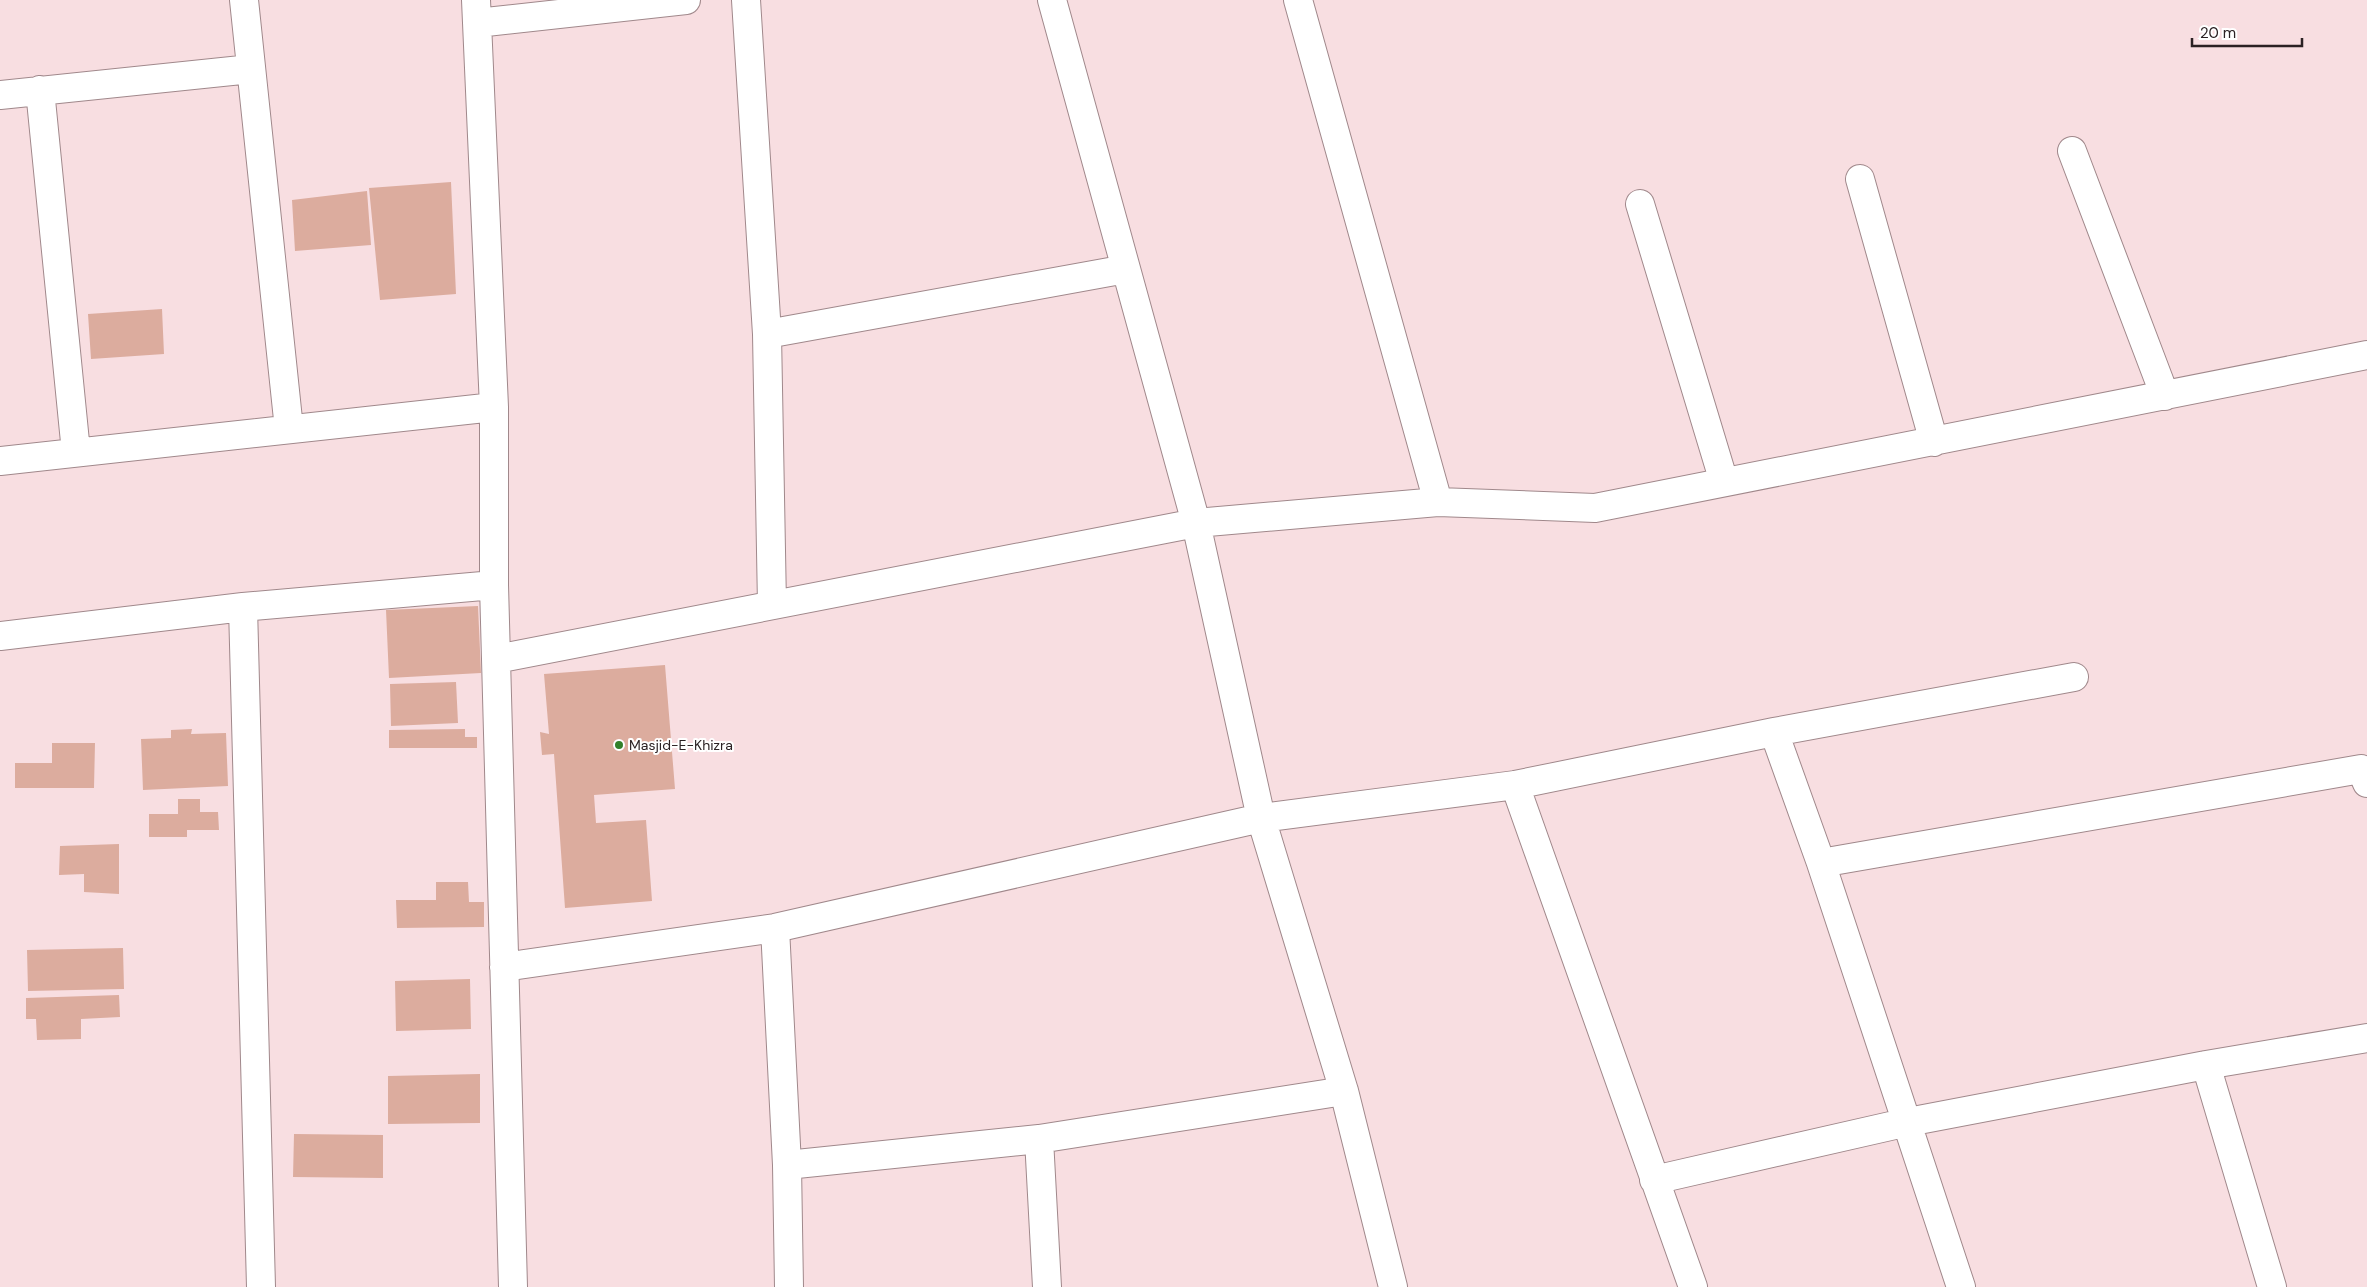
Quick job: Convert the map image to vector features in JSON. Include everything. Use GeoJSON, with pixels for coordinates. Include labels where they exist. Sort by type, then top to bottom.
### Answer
{"type":"FeatureCollection","features":[{"type":"Feature","properties":{"kind":"street"},"geometry":{"type":"LineString","coordinates":[[244,0],[289,429]]}},
{"type":"Feature","properties":{"kind":"street"},"geometry":{"type":"LineString","coordinates":[[513,1287],[494,585],[494,407],[477,12],[686,0]]}},
{"type":"Feature","properties":{"kind":"street"},"geometry":{"type":"LineString","coordinates":[[746,0],[767,334],[772,605]]}},
{"type":"Feature","properties":{"kind":"street"},"geometry":{"type":"LineString","coordinates":[[1052,0],[1196,523],[1261,818],[1344,1091],[1393,1287]]}},
{"type":"Feature","properties":{"kind":"street"},"geometry":{"type":"LineString","coordinates":[[1298,0],[1438,502]]}},
{"type":"Feature","properties":{"kind":"street"},"geometry":{"type":"LineString","coordinates":[[0,94],[251,68]]}},
{"type":"Feature","properties":{"kind":"street"},"geometry":{"type":"LineString","coordinates":[[40,90],[76,452]]}},
{"type":"Feature","properties":{"kind":"street"},"geometry":{"type":"LineString","coordinates":[[2072,150],[2165,396]]}},
{"type":"Feature","properties":{"kind":"street"},"geometry":{"type":"LineString","coordinates":[[1860,179],[1934,442]]}},
{"type":"Feature","properties":{"kind":"street"},"geometry":{"type":"LineString","coordinates":[[1640,204],[1724,482]]}},
{"type":"Feature","properties":{"kind":"street"},"geometry":{"type":"LineString","coordinates":[[767,334],[1126,269]]}},
{"type":"Feature","properties":{"kind":"street"},"geometry":{"type":"LineString","coordinates":[[496,659],[1196,523],[1438,502],[1595,508],[2367,355]]}},
{"type":"Feature","properties":{"kind":"street"},"geometry":{"type":"LineString","coordinates":[[0,461],[494,407]]}},
{"type":"Feature","properties":{"kind":"street"},"geometry":{"type":"LineString","coordinates":[[0,636],[243,607],[494,585]]}},
{"type":"Feature","properties":{"kind":"street"},"geometry":{"type":"LineString","coordinates":[[243,607],[260,1287]]}},
{"type":"Feature","properties":{"kind":"street"},"geometry":{"type":"LineString","coordinates":[[504,967],[775,928],[1261,818],[1515,785],[1774,732],[2074,677]]}},
{"type":"Feature","properties":{"kind":"street"},"geometry":{"type":"LineString","coordinates":[[1774,732],[1821,864],[1908,1122],[1961,1287]]}},
{"type":"Feature","properties":{"kind":"street"},"geometry":{"type":"LineString","coordinates":[[1821,864],[2361,769],[2367,783]]}},
{"type":"Feature","properties":{"kind":"street"},"geometry":{"type":"LineString","coordinates":[[1515,785],[1693,1287]]}},
{"type":"Feature","properties":{"kind":"street"},"geometry":{"type":"LineString","coordinates":[[775,928],[787,1164],[789,1287]]}},
{"type":"Feature","properties":{"kind":"street"},"geometry":{"type":"LineString","coordinates":[[1654,1180],[1908,1122],[2206,1065],[2367,1038]]}},
{"type":"Feature","properties":{"kind":"street"},"geometry":{"type":"LineString","coordinates":[[2206,1065],[2272,1287]]}},
{"type":"Feature","properties":{"kind":"street"},"geometry":{"type":"LineString","coordinates":[[787,1164],[1039,1139],[1344,1091]]}},
{"type":"Feature","properties":{"kind":"street"},"geometry":{"type":"LineString","coordinates":[[1039,1139],[1047,1287]]}},
{"type":"Feature","properties":{"kind":"building"},"geometry":{"type":"Polygon","coordinates":[[[451,182],[456,294],[380,300],[369,188],[451,182]]]}},
{"type":"Feature","properties":{"kind":"building"},"geometry":{"type":"Polygon","coordinates":[[[367,191],[371,245],[295,251],[292,200],[367,191]]]}},
{"type":"Feature","properties":{"kind":"building"},"geometry":{"type":"Polygon","coordinates":[[[162,309],[164,354],[91,359],[88,314],[162,309]]]}},
{"type":"Feature","properties":{"kind":"building"},"geometry":{"type":"Polygon","coordinates":[[[478,606],[481,673],[389,678],[386,610],[478,606]]]}},
{"type":"Feature","properties":{"kind":"building"},"geometry":{"type":"Polygon","coordinates":[[[665,665],[675,789],[594,795],[596,823],[646,820],[652,901],[565,908],[554,754],[542,755],[540,732],[549,734],[544,674],[665,665]]]}},
{"type":"Feature","properties":{"kind":"building"},"geometry":{"type":"Polygon","coordinates":[[[456,682],[458,723],[391,726],[390,684],[456,682]]]}},
{"type":"Feature","properties":{"kind":"building"},"geometry":{"type":"Polygon","coordinates":[[[192,729],[191,734],[226,733],[228,786],[143,790],[141,739],[171,738],[171,730],[192,729]]]}},
{"type":"Feature","properties":{"kind":"building"},"geometry":{"type":"Polygon","coordinates":[[[465,729],[465,737],[477,737],[477,748],[389,748],[389,730],[465,729]]]}},
{"type":"Feature","properties":{"kind":"building"},"geometry":{"type":"Polygon","coordinates":[[[52,743],[95,743],[94,788],[15,788],[15,763],[52,763],[52,743]]]}},
{"type":"Feature","properties":{"kind":"building"},"geometry":{"type":"Polygon","coordinates":[[[178,799],[200,799],[200,812],[218,812],[219,830],[187,830],[187,837],[149,837],[149,814],[178,814],[178,799]]]}},
{"type":"Feature","properties":{"kind":"building"},"geometry":{"type":"Polygon","coordinates":[[[119,844],[119,894],[84,892],[84,874],[59,875],[60,846],[119,844]]]}},
{"type":"Feature","properties":{"kind":"building"},"geometry":{"type":"Polygon","coordinates":[[[436,882],[468,882],[469,902],[484,902],[484,927],[397,928],[396,900],[436,900],[436,882]]]}},
{"type":"Feature","properties":{"kind":"building"},"geometry":{"type":"Polygon","coordinates":[[[123,948],[124,989],[28,991],[27,950],[123,948]]]}},
{"type":"Feature","properties":{"kind":"building"},"geometry":{"type":"Polygon","coordinates":[[[470,979],[471,1029],[396,1031],[395,981],[470,979]]]}},
{"type":"Feature","properties":{"kind":"building"},"geometry":{"type":"Polygon","coordinates":[[[119,995],[120,1017],[81,1019],[81,1039],[37,1040],[36,1019],[26,1019],[26,998],[119,995]]]}},
{"type":"Feature","properties":{"kind":"building"},"geometry":{"type":"Polygon","coordinates":[[[480,1074],[480,1123],[388,1124],[388,1076],[480,1074]]]}},
{"type":"Feature","properties":{"kind":"building"},"geometry":{"type":"Polygon","coordinates":[[[294,1134],[383,1135],[383,1178],[293,1177],[294,1134]]]}},
{"type":"Feature","properties":{"kind":"place","name":"Masjid-E-Khizra"},"geometry":{"type":"Point","coordinates":[619,745]}}]}
